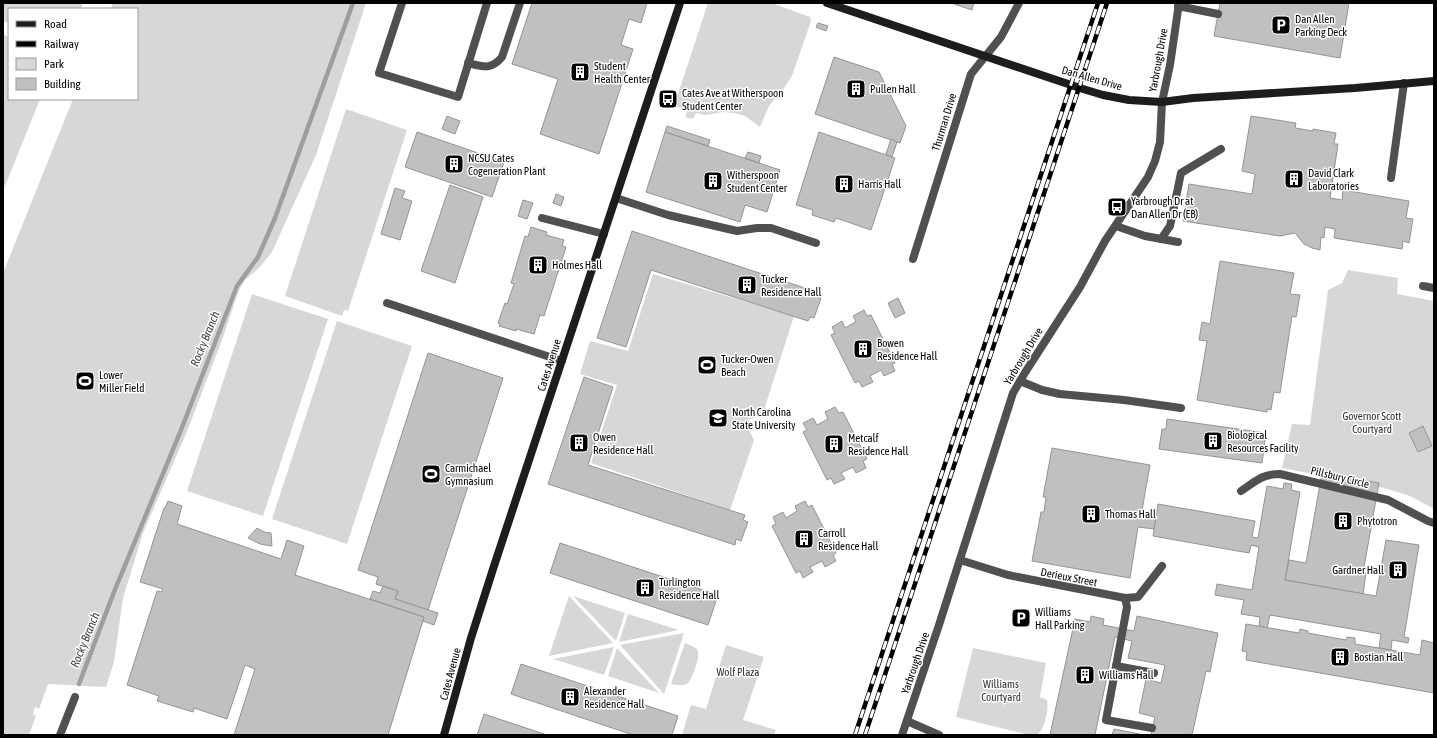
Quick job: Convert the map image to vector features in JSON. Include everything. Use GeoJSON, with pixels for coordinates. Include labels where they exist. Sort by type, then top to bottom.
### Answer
{"type":"FeatureCollection","features":[{"type":"Feature","properties":{"kind":"street"},"geometry":{"type":"LineString","coordinates":[[402,3],[379,72],[458,97],[487,3]]}},
{"type":"Feature","properties":{"kind":"street"},"geometry":{"type":"LineString","coordinates":[[468,63],[486,67],[491,67],[497,64],[502,57],[520,3]]}},
{"type":"Feature","properties":{"kind":"street","name":"Cates Avenue"},"geometry":{"type":"LineString","coordinates":[[444,735],[471,638],[680,3]]}},
{"type":"Feature","properties":{"kind":"street","name":"Dan Allen Drive"},"geometry":{"type":"LineString","coordinates":[[827,3],[1103,95],[1129,100],[1162,102],[1193,98],[1338,89],[1434,81]]}},
{"type":"Feature","properties":{"kind":"street","name":"Thurman Drive"},"geometry":{"type":"LineString","coordinates":[[913,259],[971,74],[1001,37],[1019,3]]}},
{"type":"Feature","properties":{"kind":"street"},"geometry":{"type":"LineString","coordinates":[[1179,4],[1218,14]]}},
{"type":"Feature","properties":{"kind":"street","name":"Yarbrough Drive"},"geometry":{"type":"LineString","coordinates":[[902,735],[1013,393],[1080,287],[1097,255],[1148,177],[1156,161],[1160,142],[1162,102],[1170,65],[1179,4]]}},
{"type":"Feature","properties":{"kind":"street"},"geometry":{"type":"LineString","coordinates":[[1391,178],[1404,83]]}},
{"type":"Feature","properties":{"kind":"street"},"geometry":{"type":"LineString","coordinates":[[1161,239],[1170,226],[1181,173],[1221,149]]}},
{"type":"Feature","properties":{"kind":"street"},"geometry":{"type":"LineString","coordinates":[[616,198],[668,215],[737,231],[757,228],[771,228],[816,243]]}},
{"type":"Feature","properties":{"kind":"street"},"geometry":{"type":"LineString","coordinates":[[542,218],[604,234]]}},
{"type":"Feature","properties":{"kind":"street"},"geometry":{"type":"LineString","coordinates":[[1116,226],[1134,233],[1178,242]]}},
{"type":"Feature","properties":{"kind":"street"},"geometry":{"type":"LineString","coordinates":[[1423,286],[1434,288]]}},
{"type":"Feature","properties":{"kind":"street"},"geometry":{"type":"LineString","coordinates":[[387,303],[562,361]]}},
{"type":"Feature","properties":{"kind":"street"},"geometry":{"type":"LineString","coordinates":[[1020,381],[1042,390],[1060,394],[1124,400],[1181,408]]}},
{"type":"Feature","properties":{"kind":"street","name":"Pillsbury Circle"},"geometry":{"type":"LineString","coordinates":[[1241,491],[1263,476],[1269,474],[1280,474],[1388,500],[1434,523]]}},
{"type":"Feature","properties":{"kind":"street","name":"Derieux Street"},"geometry":{"type":"LineString","coordinates":[[960,560],[1008,575],[1125,598]]}},
{"type":"Feature","properties":{"kind":"street"},"geometry":{"type":"LineString","coordinates":[[1152,728],[1106,720],[1127,607],[1125,598],[1138,597],[1162,566]]}},
{"type":"Feature","properties":{"kind":"street"},"geometry":{"type":"LineString","coordinates":[[1116,666],[1154,673]]}},
{"type":"Feature","properties":{"kind":"street"},"geometry":{"type":"LineString","coordinates":[[60,735],[75,697]]}},
{"type":"Feature","properties":{"kind":"street"},"geometry":{"type":"LineString","coordinates":[[907,721],[938,735]]}},
{"type":"Feature","properties":{"kind":"green space"},"geometry":{"type":"Polygon","coordinates":[[[3,3],[83,3],[81,8],[8,8],[8,23],[3,21],[3,3]]]}},
{"type":"Feature","properties":{"kind":"green space","name":"Lower Miller Field"},"geometry":{"type":"Polygon","coordinates":[[[113,3],[366,3],[316,155],[272,252],[259,268],[245,280],[239,290],[222,340],[188,429],[143,533],[123,598],[114,662],[106,687],[48,684],[39,709],[35,707],[33,714],[36,716],[29,735],[3,735],[3,273],[73,100],[138,100],[138,8],[111,8],[113,3]]]}},
{"type":"Feature","properties":{"kind":"green space"},"geometry":{"type":"Polygon","coordinates":[[[708,3],[772,3],[810,17],[811,21],[792,76],[769,106],[760,127],[745,116],[735,113],[723,112],[706,115],[696,113],[693,119],[685,117],[687,112],[685,109],[674,106],[708,3]]]}},
{"type":"Feature","properties":{"kind":"green space"},"geometry":{"type":"Polygon","coordinates":[[[3,34],[8,36],[8,100],[40,100],[3,191],[3,34]]]}},
{"type":"Feature","properties":{"kind":"green space"},"geometry":{"type":"Polygon","coordinates":[[[346,109],[407,130],[348,311],[344,310],[342,316],[285,296],[346,109]]]}},
{"type":"Feature","properties":{"kind":"green space","name":"Governor Scott Courtyard"},"geometry":{"type":"Polygon","coordinates":[[[1348,270],[1398,278],[1397,294],[1434,301],[1434,509],[1410,496],[1384,488],[1282,468],[1292,424],[1310,425],[1328,290],[1342,283],[1348,270]]]}},
{"type":"Feature","properties":{"kind":"green space"},"geometry":{"type":"Polygon","coordinates":[[[653,274],[794,316],[763,413],[745,422],[754,440],[730,510],[591,463],[617,385],[580,374],[590,341],[628,351],[653,274]]]}},
{"type":"Feature","properties":{"kind":"green space"},"geometry":{"type":"Polygon","coordinates":[[[252,294],[328,319],[263,516],[187,491],[252,294]]]}},
{"type":"Feature","properties":{"kind":"green space"},"geometry":{"type":"Polygon","coordinates":[[[337,321],[412,346],[347,544],[272,519],[337,321]]]}},
{"type":"Feature","properties":{"kind":"green space"},"geometry":{"type":"Polygon","coordinates":[[[569,596],[613,643],[549,656],[569,596]]]}},
{"type":"Feature","properties":{"kind":"green space"},"geometry":{"type":"Polygon","coordinates":[[[573,596],[625,613],[616,641],[573,596]]]}},
{"type":"Feature","properties":{"kind":"green space"},"geometry":{"type":"Polygon","coordinates":[[[628,614],[679,630],[619,642],[628,614]]]}},
{"type":"Feature","properties":{"kind":"green space"},"geometry":{"type":"Polygon","coordinates":[[[684,633],[664,694],[620,645],[684,633]]]}},
{"type":"Feature","properties":{"kind":"green space"},"geometry":{"type":"Polygon","coordinates":[[[685,643],[694,647],[698,651],[695,669],[687,684],[671,684],[685,643]]]}},
{"type":"Feature","properties":{"kind":"green space","name":"Wolf Plaza"},"geometry":{"type":"Polygon","coordinates":[[[726,645],[764,657],[743,720],[776,730],[774,735],[682,735],[691,705],[706,709],[726,645]]]}},
{"type":"Feature","properties":{"kind":"green space"},"geometry":{"type":"Polygon","coordinates":[[[614,647],[604,675],[553,659],[614,647]]]}},
{"type":"Feature","properties":{"kind":"green space"},"geometry":{"type":"Polygon","coordinates":[[[617,648],[659,693],[608,676],[617,648]]]}},
{"type":"Feature","properties":{"kind":"green space","name":"Williams Courtyard"},"geometry":{"type":"Polygon","coordinates":[[[973,648],[1046,663],[1040,697],[1047,700],[1047,713],[1043,727],[1038,734],[1029,735],[956,717],[973,648]]]}},
{"type":"Feature","properties":{"kind":"building","name":"Student Health Center"},"geometry":{"type":"Polygon","coordinates":[[[532,3],[647,3],[641,23],[629,19],[621,45],[633,49],[599,154],[540,134],[558,79],[512,64],[532,3]]]}},
{"type":"Feature","properties":{"kind":"building"},"geometry":{"type":"Polygon","coordinates":[[[951,3],[974,3],[972,10],[951,3]]]}},
{"type":"Feature","properties":{"kind":"building","name":"Dan Allen Parking Deck"},"geometry":{"type":"Polygon","coordinates":[[[1220,3],[1349,3],[1340,58],[1214,36],[1220,3]]]}},
{"type":"Feature","properties":{"kind":"building"},"geometry":{"type":"Polygon","coordinates":[[[818,23],[828,26],[826,31],[816,27],[818,23]]]}},
{"type":"Feature","properties":{"kind":"building","name":"Pullen Hall"},"geometry":{"type":"Polygon","coordinates":[[[834,57],[879,72],[906,126],[900,143],[815,114],[834,57]]]}},
{"type":"Feature","properties":{"kind":"building"},"geometry":{"type":"Polygon","coordinates":[[[447,116],[460,121],[455,134],[442,129],[447,116]]]}},
{"type":"Feature","properties":{"kind":"building","name":"David Clark Laboratories"},"geometry":{"type":"Polygon","coordinates":[[[1251,116],[1296,123],[1295,128],[1336,133],[1334,144],[1338,144],[1330,198],[1342,200],[1343,190],[1409,201],[1406,218],[1413,219],[1409,243],[1403,241],[1402,249],[1334,238],[1335,229],[1325,227],[1324,238],[1321,237],[1320,250],[1304,244],[1295,233],[1280,236],[1183,221],[1189,184],[1252,194],[1255,174],[1242,171],[1251,116]]]}},
{"type":"Feature","properties":{"kind":"building","name":"Witherspoon Student Center"},"geometry":{"type":"Polygon","coordinates":[[[667,126],[710,140],[708,146],[665,132],[667,126]]]}},
{"type":"Feature","properties":{"kind":"building","name":"NCSU Cates Cogeneration Plant"},"geometry":{"type":"Polygon","coordinates":[[[417,132],[504,162],[492,197],[405,167],[417,132]]]}},
{"type":"Feature","properties":{"kind":"building","name":"Witherspoon Student Center"},"geometry":{"type":"Polygon","coordinates":[[[665,132],[780,170],[767,212],[745,205],[740,222],[646,192],[665,132]]]}},
{"type":"Feature","properties":{"kind":"building","name":"Harris Hall"},"geometry":{"type":"Polygon","coordinates":[[[819,132],[895,158],[871,230],[836,218],[834,222],[812,215],[813,210],[796,205],[819,132]]]}},
{"type":"Feature","properties":{"kind":"building"},"geometry":{"type":"Polygon","coordinates":[[[891,139],[897,142],[892,157],[886,154],[891,139]]]}},
{"type":"Feature","properties":{"kind":"building","name":"Witherspoon Student Center"},"geometry":{"type":"Polygon","coordinates":[[[748,152],[761,156],[759,163],[745,158],[748,152]]]}},
{"type":"Feature","properties":{"kind":"building"},"geometry":{"type":"Polygon","coordinates":[[[450,185],[483,197],[455,283],[421,271],[450,185]]]}},
{"type":"Feature","properties":{"kind":"building"},"geometry":{"type":"Polygon","coordinates":[[[395,188],[405,191],[402,198],[412,201],[400,240],[381,234],[395,188]]]}},
{"type":"Feature","properties":{"kind":"building"},"geometry":{"type":"Polygon","coordinates":[[[556,194],[564,197],[561,206],[553,203],[556,194]]]}},
{"type":"Feature","properties":{"kind":"building"},"geometry":{"type":"Polygon","coordinates":[[[523,200],[533,203],[527,219],[518,216],[523,200]]]}},
{"type":"Feature","properties":{"kind":"building","name":"Holmes Hall"},"geometry":{"type":"Polygon","coordinates":[[[531,227],[547,232],[546,235],[564,240],[562,246],[566,247],[544,316],[540,315],[534,334],[499,326],[500,324],[498,323],[514,284],[511,283],[525,236],[528,237],[531,227]]]}},
{"type":"Feature","properties":{"kind":"building","name":"Tucker Residence Hall"},"geometry":{"type":"Polygon","coordinates":[[[632,231],[817,292],[816,296],[821,298],[814,318],[810,317],[808,321],[651,270],[626,347],[597,338],[632,231]]]}},
{"type":"Feature","properties":{"kind":"building"},"geometry":{"type":"Polygon","coordinates":[[[1220,261],[1294,273],[1290,294],[1300,295],[1296,317],[1292,316],[1280,393],[1274,392],[1271,410],[1267,409],[1267,412],[1197,400],[1207,341],[1199,340],[1202,322],[1210,324],[1220,261]]]}},
{"type":"Feature","properties":{"kind":"building"},"geometry":{"type":"Polygon","coordinates":[[[898,298],[905,313],[895,318],[888,303],[898,298]]]}},
{"type":"Feature","properties":{"kind":"building","name":"Bowen Residence Hall"},"geometry":{"type":"Polygon","coordinates":[[[864,310],[867,316],[871,315],[895,363],[892,364],[895,371],[884,376],[881,370],[870,376],[873,382],[862,387],[859,381],[855,383],[831,335],[835,333],[832,327],[842,321],[845,328],[856,322],[853,316],[864,310]]]}},
{"type":"Feature","properties":{"kind":"building","name":"Carmichael Gymnasium"},"geometry":{"type":"Polygon","coordinates":[[[428,353],[503,378],[428,610],[395,599],[398,591],[376,584],[378,577],[358,570],[428,353]]]}},
{"type":"Feature","properties":{"kind":"building","name":"Owen Residence Hall"},"geometry":{"type":"Polygon","coordinates":[[[584,377],[613,387],[588,465],[745,515],[743,520],[748,522],[741,541],[736,539],[735,545],[548,484],[584,377]]]}},
{"type":"Feature","properties":{"kind":"building","name":"Metcalf Residence Hall"},"geometry":{"type":"Polygon","coordinates":[[[835,407],[839,413],[843,412],[867,459],[863,461],[866,468],[856,473],[853,467],[841,473],[845,479],[834,484],[831,478],[827,480],[803,432],[807,430],[803,423],[813,418],[817,425],[828,419],[825,412],[835,407]]]}},
{"type":"Feature","properties":{"kind":"building","name":"Biological Resources Facility"},"geometry":{"type":"Polygon","coordinates":[[[1167,419],[1266,433],[1262,463],[1159,449],[1162,429],[1166,429],[1167,419]]]}},
{"type":"Feature","properties":{"kind":"building"},"geometry":{"type":"Polygon","coordinates":[[[1423,426],[1432,446],[1418,452],[1409,433],[1423,426]]]}},
{"type":"Feature","properties":{"kind":"building","name":"Thomas Hall"},"geometry":{"type":"Polygon","coordinates":[[[1052,448],[1150,465],[1141,516],[1156,519],[1154,529],[1138,527],[1130,578],[1032,561],[1041,512],[1044,512],[1046,497],[1043,497],[1052,448]]]}},
{"type":"Feature","properties":{"kind":"building","name":"Phytotron"},"geometry":{"type":"Polygon","coordinates":[[[1322,473],[1379,483],[1363,573],[1366,573],[1363,594],[1285,580],[1289,560],[1306,563],[1322,473]]]}},
{"type":"Feature","properties":{"kind":"building","name":"Gardner Hall"},"geometry":{"type":"Polygon","coordinates":[[[1284,483],[1292,484],[1291,490],[1300,492],[1285,580],[1376,596],[1386,540],[1419,545],[1404,637],[1409,638],[1408,643],[1392,640],[1391,650],[1379,648],[1381,634],[1270,615],[1267,628],[1259,626],[1260,617],[1241,614],[1244,600],[1215,595],[1217,584],[1252,590],[1259,547],[1251,545],[1249,553],[1153,536],[1158,504],[1255,521],[1252,537],[1258,538],[1267,486],[1283,489],[1284,483]]]}},
{"type":"Feature","properties":{"kind":"building"},"geometry":{"type":"Polygon","coordinates":[[[168,501],[182,506],[177,524],[281,559],[287,540],[304,546],[295,575],[424,617],[388,735],[234,735],[255,669],[245,665],[227,719],[194,708],[193,712],[157,701],[159,696],[127,685],[157,591],[161,592],[163,589],[140,582],[164,508],[168,501]]]}},
{"type":"Feature","properties":{"kind":"building","name":"Carroll Residence Hall"},"geometry":{"type":"Polygon","coordinates":[[[805,501],[808,507],[812,505],[836,553],[833,555],[836,561],[825,567],[822,561],[810,567],[813,572],[803,578],[800,571],[796,573],[772,526],[776,524],[773,517],[783,512],[786,518],[797,511],[795,506],[805,501]]]}},
{"type":"Feature","properties":{"kind":"building"},"geometry":{"type":"Polygon","coordinates":[[[257,528],[264,532],[271,533],[272,546],[260,544],[248,538],[257,528]]]}},
{"type":"Feature","properties":{"kind":"building","name":"Turlington Residence Hall"},"geometry":{"type":"Polygon","coordinates":[[[560,543],[718,595],[708,625],[550,573],[560,543]]]}},
{"type":"Feature","properties":{"kind":"building"},"geometry":{"type":"Polygon","coordinates":[[[383,586],[398,591],[395,599],[438,613],[434,625],[423,621],[424,617],[370,599],[373,591],[380,593],[383,586]]]}},
{"type":"Feature","properties":{"kind":"building","name":"Williams Hall"},"geometry":{"type":"Polygon","coordinates":[[[1091,616],[1104,619],[1103,625],[1134,631],[1137,616],[1218,633],[1210,672],[1206,671],[1192,735],[1151,735],[1155,717],[1139,713],[1146,679],[1161,683],[1165,665],[1128,658],[1132,641],[1115,637],[1095,735],[1050,735],[1075,619],[1090,622],[1091,616]]]}},
{"type":"Feature","properties":{"kind":"building","name":"Bostian Hall"},"geometry":{"type":"Polygon","coordinates":[[[1246,624],[1299,633],[1300,629],[1308,631],[1308,633],[1346,640],[1347,637],[1355,638],[1355,644],[1420,655],[1422,640],[1434,643],[1434,693],[1246,660],[1247,652],[1242,651],[1246,624]]]}},
{"type":"Feature","properties":{"kind":"building","name":"Alexander Residence Hall"},"geometry":{"type":"Polygon","coordinates":[[[521,664],[678,716],[672,735],[633,735],[511,694],[521,664]]]}},
{"type":"Feature","properties":{"kind":"building"},"geometry":{"type":"Polygon","coordinates":[[[484,714],[547,735],[477,735],[484,714]]]}},
{"type":"Feature","properties":{"kind":"building"},"geometry":{"type":"Polygon","coordinates":[[[1114,729],[1145,735],[1112,735],[1114,729]]]}},
{"type":"Feature","properties":{"kind":"waterway","name":"Rocky Branch"},"geometry":{"type":"LineString","coordinates":[[79,684],[114,592],[181,430],[237,286],[258,257],[275,218],[353,3]]}},
{"type":"Feature","properties":{"kind":"railway"},"geometry":{"type":"LineString","coordinates":[[855,735],[1098,3]]}},
{"type":"Feature","properties":{"kind":"railway"},"geometry":{"type":"LineString","coordinates":[[865,735],[1107,3]]}},
{"type":"Feature","properties":{"kind":"place","name":"Dan Allen Parking Deck"},"geometry":{"type":"Point","coordinates":[1281,25]}},
{"type":"Feature","properties":{"kind":"place","name":"Student Health Center"},"geometry":{"type":"Point","coordinates":[580,72]}},
{"type":"Feature","properties":{"kind":"place","name":"Pullen Hall"},"geometry":{"type":"Point","coordinates":[856,89]}},
{"type":"Feature","properties":{"kind":"place","name":"Cates Ave at Witherspoon Student Center"},"geometry":{"type":"Point","coordinates":[668,99]}},
{"type":"Feature","properties":{"kind":"place","name":"NCSU Cates Cogeneration Plant"},"geometry":{"type":"Point","coordinates":[454,164]}},
{"type":"Feature","properties":{"kind":"place","name":"David Clark Laboratories"},"geometry":{"type":"Point","coordinates":[1294,179]}},
{"type":"Feature","properties":{"kind":"place","name":"Witherspoon Student Center"},"geometry":{"type":"Point","coordinates":[713,181]}},
{"type":"Feature","properties":{"kind":"place","name":"Harris Hall"},"geometry":{"type":"Point","coordinates":[844,184]}},
{"type":"Feature","properties":{"kind":"place","name":"Yarbrough Dr at Dan Allen Dr (EB)"},"geometry":{"type":"Point","coordinates":[1117,207]}},
{"type":"Feature","properties":{"kind":"place","name":"Holmes Hall"},"geometry":{"type":"Point","coordinates":[538,265]}},
{"type":"Feature","properties":{"kind":"place","name":"Tucker Residence Hall"},"geometry":{"type":"Point","coordinates":[747,285]}},
{"type":"Feature","properties":{"kind":"place","name":"Bowen Residence Hall"},"geometry":{"type":"Point","coordinates":[863,349]}},
{"type":"Feature","properties":{"kind":"place","name":"Tucker-Owen Beach"},"geometry":{"type":"Point","coordinates":[707,365]}},
{"type":"Feature","properties":{"kind":"place","name":"Lower Miller Field"},"geometry":{"type":"Point","coordinates":[85,381]}},
{"type":"Feature","properties":{"kind":"place","name":"North Carolina State University"},"geometry":{"type":"Point","coordinates":[718,418]}},
{"type":"Feature","properties":{"kind":"place","name":"Biological Resources Facility"},"geometry":{"type":"Point","coordinates":[1213,441]}},
{"type":"Feature","properties":{"kind":"place","name":"Owen Residence Hall"},"geometry":{"type":"Point","coordinates":[579,443]}},
{"type":"Feature","properties":{"kind":"place","name":"Metcalf Residence Hall"},"geometry":{"type":"Point","coordinates":[834,444]}},
{"type":"Feature","properties":{"kind":"place","name":"Carmichael Gymnasium"},"geometry":{"type":"Point","coordinates":[431,474]}},
{"type":"Feature","properties":{"kind":"place","name":"Thomas Hall"},"geometry":{"type":"Point","coordinates":[1091,514]}},
{"type":"Feature","properties":{"kind":"place","name":"Phytotron"},"geometry":{"type":"Point","coordinates":[1343,521]}},
{"type":"Feature","properties":{"kind":"place","name":"Carroll Residence Hall"},"geometry":{"type":"Point","coordinates":[804,539]}},
{"type":"Feature","properties":{"kind":"place","name":"Gardner Hall"},"geometry":{"type":"Point","coordinates":[1398,570]}},
{"type":"Feature","properties":{"kind":"place","name":"Turlington Residence Hall"},"geometry":{"type":"Point","coordinates":[645,588]}},
{"type":"Feature","properties":{"kind":"place","name":"Williams Hall Parking"},"geometry":{"type":"Point","coordinates":[1021,618]}},
{"type":"Feature","properties":{"kind":"place","name":"Bostian Hall"},"geometry":{"type":"Point","coordinates":[1340,657]}},
{"type":"Feature","properties":{"kind":"place","name":"Williams Hall"},"geometry":{"type":"Point","coordinates":[1085,675]}},
{"type":"Feature","properties":{"kind":"place","name":"Alexander Residence Hall"},"geometry":{"type":"Point","coordinates":[570,697]}}]}
